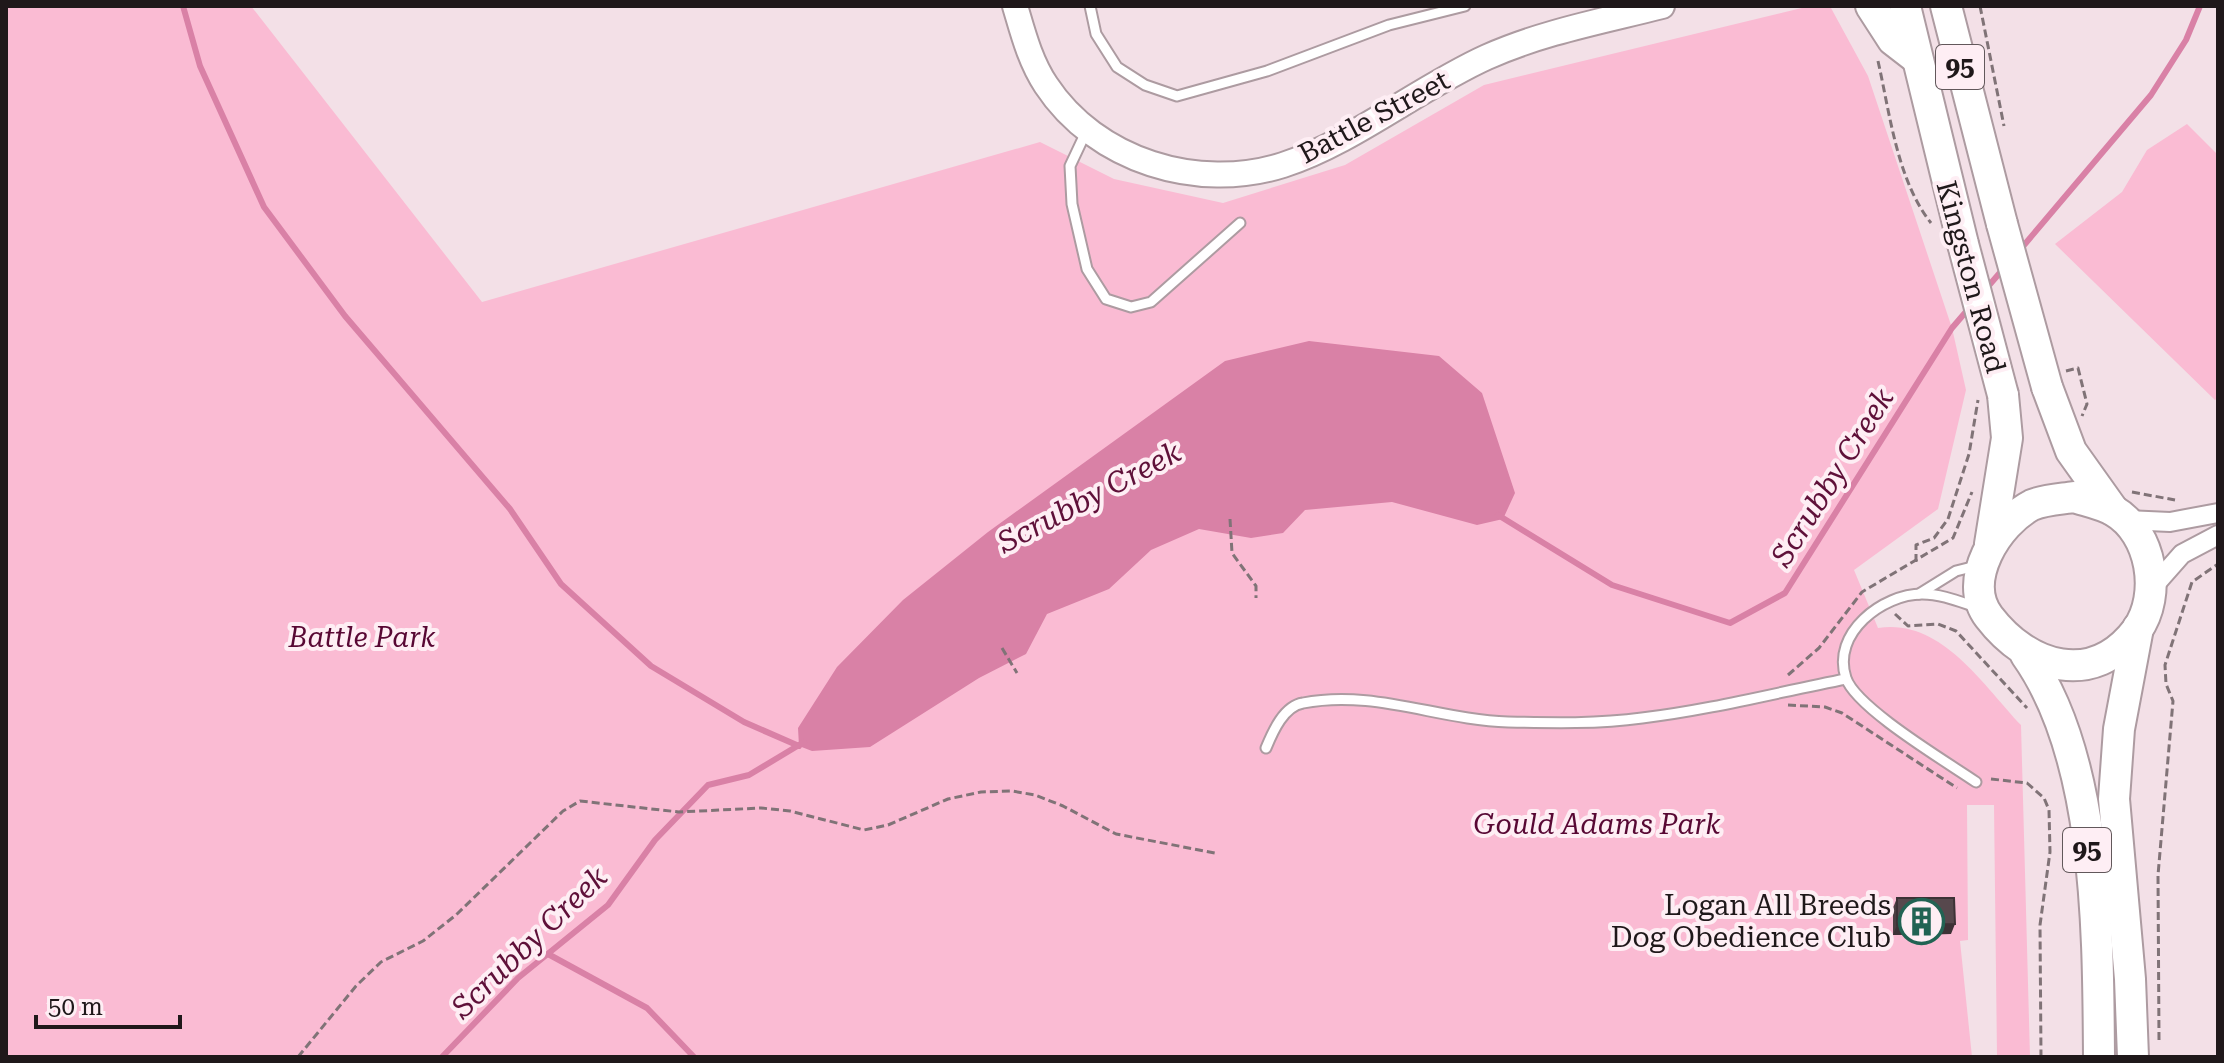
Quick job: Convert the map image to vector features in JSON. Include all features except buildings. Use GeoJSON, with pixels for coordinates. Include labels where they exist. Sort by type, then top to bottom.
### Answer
{"type":"FeatureCollection","features":[{"type":"Feature","properties":{"kind":"main road"},"geometry":{"type":"LineString","coordinates":[[1871,6],[1893,40],[1915,57]]}},
{"type":"Feature","properties":{"kind":"main road","name":"Kingston Road"},"geometry":{"type":"LineString","coordinates":[[1905,6],[1915,57],[2003,395],[2007,438],[1986,557]]}},
{"type":"Feature","properties":{"kind":"main road","name":"Kingston Road"},"geometry":{"type":"LineString","coordinates":[[1946,6],[2047,387],[2071,451],[2121,506]]}},
{"type":"Feature","properties":{"kind":"main road"},"geometry":{"type":"LineString","coordinates":[[1986,557],[2004,525],[2033,504],[2074,497],[2121,506]]}},
{"type":"Feature","properties":{"kind":"main road","name":"95"},"geometry":{"type":"LineString","coordinates":[[2121,506],[2145,546],[2152,588],[2138,628],[2119,729],[2114,799],[2130,979],[2133,1057]]}},
{"type":"Feature","properties":{"kind":"main road","name":"95"},"geometry":{"type":"LineString","coordinates":[[1986,557],[1982,609],[2026,655],[2044,680],[2068,738],[2080,790],[2097,966],[2099,1057]]}},
{"type":"Feature","properties":{"kind":"main road","name":"95"},"geometry":{"type":"LineString","coordinates":[[2026,655],[2045,663],[2077,665],[2112,653],[2138,628]]}},
{"type":"Feature","properties":{"kind":"street","name":"Battle Street"},"geometry":{"type":"LineString","coordinates":[[1015,6],[1041,77],[1064,107],[1087,129],[1127,153],[1175,171],[1219,175],[1255,171],[1305,156],[1484,58],[1516,45],[1662,6]]}},
{"type":"Feature","properties":{"kind":"street"},"geometry":{"type":"LineString","coordinates":[[2121,506],[2170,522],[2218,513]]}},
{"type":"Feature","properties":{"kind":"street"},"geometry":{"type":"LineString","coordinates":[[2152,588],[2182,554],[2218,535]]}},
{"type":"Feature","properties":{"kind":"lane"},"geometry":{"type":"LineString","coordinates":[[1090,6],[1096,34],[1117,67],[1145,85],[1177,96],[1267,71],[1389,25],[1465,6]]}},
{"type":"Feature","properties":{"kind":"lane"},"geometry":{"type":"LineString","coordinates":[[1087,129],[1073,155],[1069,179],[1087,269],[1106,299],[1131,307],[1151,302],[1240,223]]}},
{"type":"Feature","properties":{"kind":"lane"},"geometry":{"type":"LineString","coordinates":[[1919,594],[1986,557]]}},
{"type":"Feature","properties":{"kind":"lane"},"geometry":{"type":"LineString","coordinates":[[1976,782],[1882,717],[1846,679],[1846,650],[1852,633],[1885,602],[1919,594],[1940,595],[1982,609]]}},
{"type":"Feature","properties":{"kind":"lane"},"geometry":{"type":"LineString","coordinates":[[1266,748],[1277,723],[1299,703],[1325,700],[1398,703],[1471,721],[1543,723],[1642,718],[1846,679]]}},
{"type":"Feature","properties":{"kind":"path"},"geometry":{"type":"LineString","coordinates":[[1875,49],[1908,184],[1919,207],[1933,225]]}},
{"type":"Feature","properties":{"kind":"path"},"geometry":{"type":"LineString","coordinates":[[1916,562],[1953,538],[1973,485]]}},
{"type":"Feature","properties":{"kind":"path"},"geometry":{"type":"LineString","coordinates":[[2121,506],[2145,498],[2187,501]]}},
{"type":"Feature","properties":{"kind":"path"},"geometry":{"type":"LineString","coordinates":[[1230,519],[1232,553],[1256,586],[1256,598]]}},
{"type":"Feature","properties":{"kind":"path"},"geometry":{"type":"LineString","coordinates":[[2159,1042],[2158,875],[2173,701],[2166,684],[2165,665],[2192,582],[2218,564]]}},
{"type":"Feature","properties":{"kind":"path"},"geometry":{"type":"LineString","coordinates":[[1883,578],[1887,589]]}},
{"type":"Feature","properties":{"kind":"path"},"geometry":{"type":"LineString","coordinates":[[1894,613],[1908,626],[1938,624],[1956,631],[2029,711]]}},
{"type":"Feature","properties":{"kind":"path"},"geometry":{"type":"LineString","coordinates":[[1002,648],[1017,673]]}},
{"type":"Feature","properties":{"kind":"path"},"geometry":{"type":"LineString","coordinates":[[1788,702],[1788,707],[1825,707],[1842,713],[1954,789],[2002,778],[2027,783],[2044,799],[2051,823],[2040,925],[2041,1057]]}},
{"type":"Feature","properties":{"kind":"path"},"geometry":{"type":"LineString","coordinates":[[298,1057],[356,986],[381,962],[423,941],[456,915],[563,811],[580,801],[679,812],[761,808],[790,811],[864,830],[888,825],[948,799],[981,792],[1012,791],[1035,795],[1063,806],[1116,834],[1215,853]]}},
{"type":"Feature","properties":{"kind":"path"},"geometry":{"type":"LineString","coordinates":[[2044,799],[2055,795]]}},
{"type":"Feature","properties":{"kind":"green space","name":"Battle Park"},"geometry":{"type":"Polygon","coordinates":[[[6,6],[251,6],[482,302],[1040,142],[1114,179],[1223,203],[1345,165],[1484,85],[1810,6],[1831,8],[1868,76],[1952,328],[1966,390],[1938,509],[1854,570],[1878,628],[1901,628],[1941,643],[1975,674],[2021,725],[2030,1057],[1997,1057],[1994,805],[1967,805],[1968,940],[1960,941],[1972,1057],[6,1057],[6,6]]]}},
{"type":"Feature","properties":{"kind":"green space"},"geometry":{"type":"Polygon","coordinates":[[[2187,124],[2218,155],[2218,397],[2215,400],[2055,244],[2122,192],[2147,150],[2187,124]]]}},
{"type":"Feature","properties":{"kind":"water"},"geometry":{"type":"Polygon","coordinates":[[[1309,341],[1439,356],[1482,393],[1515,493],[1503,519],[1477,525],[1392,502],[1305,510],[1283,533],[1251,538],[1199,529],[1151,550],[1109,589],[1047,614],[1026,654],[979,678],[870,747],[812,751],[799,746],[798,728],[837,667],[903,600],[988,532],[1225,361],[1309,341]]]}},
{"type":"Feature","properties":{"kind":"waterway"},"geometry":{"type":"LineString","coordinates":[[183,6],[200,66],[264,207],[345,316],[510,509],[561,584],[651,666],[744,722],[799,746]]}},
{"type":"Feature","properties":{"kind":"waterway","name":"Scrubby Creek"},"geometry":{"type":"LineString","coordinates":[[2019,251],[2151,95],[2186,40],[2200,6]]}},
{"type":"Feature","properties":{"kind":"waterway","name":"Scrubby Creek"},"geometry":{"type":"LineString","coordinates":[[1985,290],[2004,268]]}},
{"type":"Feature","properties":{"kind":"waterway","name":"Scrubby Creek"},"geometry":{"type":"LineString","coordinates":[[1498,515],[1612,585],[1730,623],[1785,593],[1952,328],[1970,307]]}},
{"type":"Feature","properties":{"kind":"waterway","name":"Scrubby Creek"},"geometry":{"type":"LineString","coordinates":[[442,1057],[518,978],[608,905],[655,840],[708,785],[749,775],[804,742]]}},
{"type":"Feature","properties":{"kind":"waterway"},"geometry":{"type":"LineString","coordinates":[[548,954],[647,1008],[694,1057]]}},
{"type":"Feature","properties":{"kind":"place","name":"Logan All Breeds Dog Obedience Club"},"geometry":{"type":"Point","coordinates":[1922,921]}},
{"type":"Feature","properties":{"kind":"park label","name":"Gould Adams Park"},"geometry":{"type":"Point","coordinates":[1597,824]}}]}
